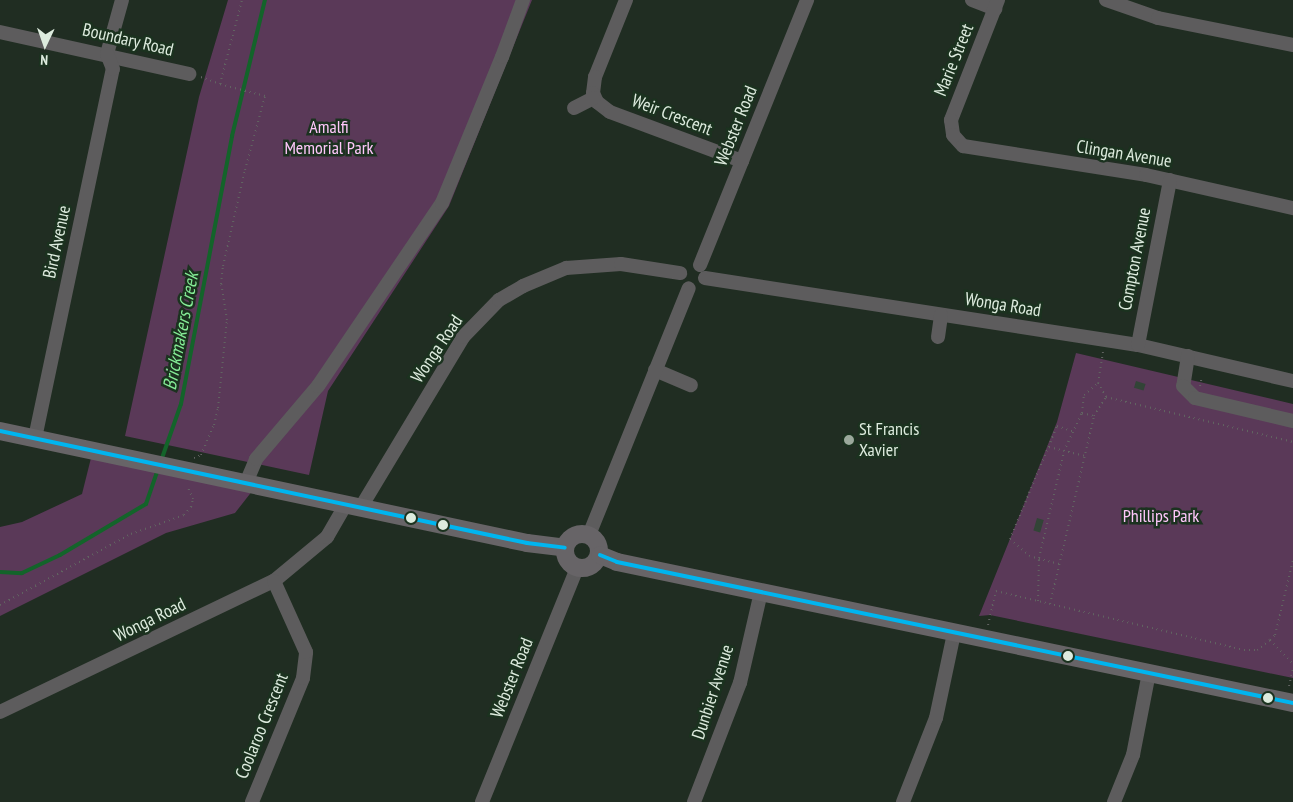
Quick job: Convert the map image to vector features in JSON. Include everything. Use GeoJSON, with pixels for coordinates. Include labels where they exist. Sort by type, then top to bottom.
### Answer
{"type":"FeatureCollection","features":[{"type":"Feature","properties":{"kind":"main road"},"geometry":{"type":"LineString","coordinates":[[0,431],[135,459],[183,475],[246,483],[527,543],[565,548]]}},
{"type":"Feature","properties":{"kind":"main road"},"geometry":{"type":"LineString","coordinates":[[577,534],[589,534],[598,543],[600,555],[594,564],[589,567],[577,568],[567,560],[565,548],[567,542],[577,534]]}},
{"type":"Feature","properties":{"kind":"main road"},"geometry":{"type":"LineString","coordinates":[[600,555],[617,562],[1149,673],[1291,696]]}},
{"type":"Feature","properties":{"kind":"street"},"geometry":{"type":"LineString","coordinates":[[107,54],[122,0]]}},
{"type":"Feature","properties":{"kind":"street"},"geometry":{"type":"LineString","coordinates":[[246,483],[256,458],[318,386],[442,203],[502,57],[523,0]]}},
{"type":"Feature","properties":{"kind":"street"},"geometry":{"type":"LineString","coordinates":[[574,108],[594,98],[592,88],[595,77],[626,0]]}},
{"type":"Feature","properties":{"kind":"street","name":"Webster Road"},"geometry":{"type":"LineString","coordinates":[[703,272],[742,161],[807,0]]}},
{"type":"Feature","properties":{"kind":"street"},"geometry":{"type":"LineString","coordinates":[[972,0],[997,5]]}},
{"type":"Feature","properties":{"kind":"street"},"geometry":{"type":"LineString","coordinates":[[1106,0],[1158,18],[1293,45]]}},
{"type":"Feature","properties":{"kind":"street","name":"Marie Street"},"geometry":{"type":"LineString","coordinates":[[953,135],[952,118],[997,5]]}},
{"type":"Feature","properties":{"kind":"street","name":"Boundary Road"},"geometry":{"type":"LineString","coordinates":[[0,32],[107,54],[189,74]]}},
{"type":"Feature","properties":{"kind":"street","name":"Bird Avenue"},"geometry":{"type":"LineString","coordinates":[[35,438],[113,69],[107,54]]}},
{"type":"Feature","properties":{"kind":"street","name":"Weir Crescent"},"geometry":{"type":"LineString","coordinates":[[594,98],[600,106],[610,112],[742,161]]}},
{"type":"Feature","properties":{"kind":"street","name":"Clingan Avenue"},"geometry":{"type":"LineString","coordinates":[[953,135],[963,146],[972,149],[1170,180],[1293,208]]}},
{"type":"Feature","properties":{"kind":"street","name":"Compton Avenue"},"geometry":{"type":"LineString","coordinates":[[1138,345],[1170,180]]}},
{"type":"Feature","properties":{"kind":"street","name":"Wonga Road"},"geometry":{"type":"LineString","coordinates":[[0,712],[274,581],[327,537],[354,506],[463,338],[499,300],[523,286],[566,268],[622,264],[680,273]]}},
{"type":"Feature","properties":{"kind":"street"},"geometry":{"type":"LineString","coordinates":[[688,264],[703,272],[701,286],[689,288],[681,281],[680,273],[688,264]]}},
{"type":"Feature","properties":{"kind":"street","name":"Wonga Road"},"geometry":{"type":"LineString","coordinates":[[703,272],[942,315],[1138,345],[1293,381]]}},
{"type":"Feature","properties":{"kind":"street"},"geometry":{"type":"LineString","coordinates":[[589,534],[689,288]]}},
{"type":"Feature","properties":{"kind":"street"},"geometry":{"type":"LineString","coordinates":[[938,337],[942,315]]}},
{"type":"Feature","properties":{"kind":"street"},"geometry":{"type":"LineString","coordinates":[[1188,356],[1183,386],[1195,398],[1293,421]]}},
{"type":"Feature","properties":{"kind":"street"},"geometry":{"type":"LineString","coordinates":[[655,370],[691,385]]}},
{"type":"Feature","properties":{"kind":"street","name":"Webster Road"},"geometry":{"type":"LineString","coordinates":[[482,802],[577,568]]}},
{"type":"Feature","properties":{"kind":"street","name":"Coolaroo Crescent"},"geometry":{"type":"LineString","coordinates":[[252,802],[303,678],[306,652],[274,581]]}},
{"type":"Feature","properties":{"kind":"street","name":"Dunbier Avenue"},"geometry":{"type":"LineString","coordinates":[[694,802],[740,683],[761,592]]}},
{"type":"Feature","properties":{"kind":"street"},"geometry":{"type":"LineString","coordinates":[[903,802],[936,718],[954,633]]}},
{"type":"Feature","properties":{"kind":"street"},"geometry":{"type":"LineString","coordinates":[[1114,802],[1132,755],[1149,673]]}},
{"type":"Feature","properties":{"kind":"path"},"geometry":{"type":"LineString","coordinates":[[220,84],[242,0]]}},
{"type":"Feature","properties":{"kind":"path"},"geometry":{"type":"LineString","coordinates":[[189,74],[231,88],[265,96],[245,170],[223,266],[221,284],[227,320],[218,408],[214,424],[201,455],[194,456]]}},
{"type":"Feature","properties":{"kind":"path"},"geometry":{"type":"LineString","coordinates":[[1105,340],[1098,383],[1106,397],[1293,442]]}},
{"type":"Feature","properties":{"kind":"path"},"geometry":{"type":"LineString","coordinates":[[1038,601],[1039,558],[1064,451],[1082,414],[1084,395],[1098,383]]}},
{"type":"Feature","properties":{"kind":"path"},"geometry":{"type":"LineString","coordinates":[[1050,604],[1094,416],[1106,397]]}},
{"type":"Feature","properties":{"kind":"path"},"geometry":{"type":"LineString","coordinates":[[1082,414],[1094,416]]}},
{"type":"Feature","properties":{"kind":"path"},"geometry":{"type":"LineString","coordinates":[[1059,564],[1030,556],[1010,539],[1057,426],[1074,432]]}},
{"type":"Feature","properties":{"kind":"path"},"geometry":{"type":"LineString","coordinates":[[1048,447],[1084,456]]}},
{"type":"Feature","properties":{"kind":"path"},"geometry":{"type":"LineString","coordinates":[[0,604],[131,534],[184,515],[191,507],[193,499],[183,475]]}},
{"type":"Feature","properties":{"kind":"path"},"geometry":{"type":"LineString","coordinates":[[988,625],[996,591],[1244,650],[1257,650],[1275,635],[1293,560]]}},
{"type":"Feature","properties":{"kind":"path"},"geometry":{"type":"LineString","coordinates":[[1270,640],[1293,664]]}},
{"type":"Feature","properties":{"kind":"path"},"geometry":{"type":"LineString","coordinates":[[1291,696],[1293,669]]}},
{"type":"Feature","properties":{"kind":"green space","name":"Amalfi Memorial Park"},"geometry":{"type":"Polygon","coordinates":[[[228,0],[532,0],[449,206],[328,391],[309,475],[125,436],[199,97],[228,0]]]}},
{"type":"Feature","properties":{"kind":"green space","name":"Phillips Park"},"geometry":{"type":"Polygon","coordinates":[[[1076,353],[1293,404],[1293,678],[990,615],[979,616],[1057,422],[1076,353]]]}},
{"type":"Feature","properties":{"kind":"green space"},"geometry":{"type":"Polygon","coordinates":[[[92,454],[253,490],[235,513],[166,533],[0,616],[0,527],[22,522],[82,494],[92,454]]]}},
{"type":"Feature","properties":{"kind":"building"},"geometry":{"type":"Polygon","coordinates":[[[1136,381],[1146,384],[1144,391],[1134,388],[1136,381]]]}},
{"type":"Feature","properties":{"kind":"building"},"geometry":{"type":"Polygon","coordinates":[[[1037,518],[1044,520],[1040,532],[1033,530],[1037,518]]]}},
{"type":"Feature","properties":{"kind":"waterway","name":"Brickmakers Creek"},"geometry":{"type":"LineString","coordinates":[[161,461],[181,404],[232,136],[265,0]]}},
{"type":"Feature","properties":{"kind":"waterway","name":"Brickmakers Creek"},"geometry":{"type":"LineString","coordinates":[[0,572],[22,573],[60,555],[146,504],[158,470]]}},
{"type":"Feature","properties":{"kind":"transit line"},"geometry":{"type":"LineString","coordinates":[[0,431],[527,543],[565,548]]}},
{"type":"Feature","properties":{"kind":"transit line"},"geometry":{"type":"LineString","coordinates":[[600,555],[617,562],[1293,703]]}},
{"type":"Feature","properties":{"kind":"place","name":"St Francis Xavier"},"geometry":{"type":"Point","coordinates":[849,440]}}]}
